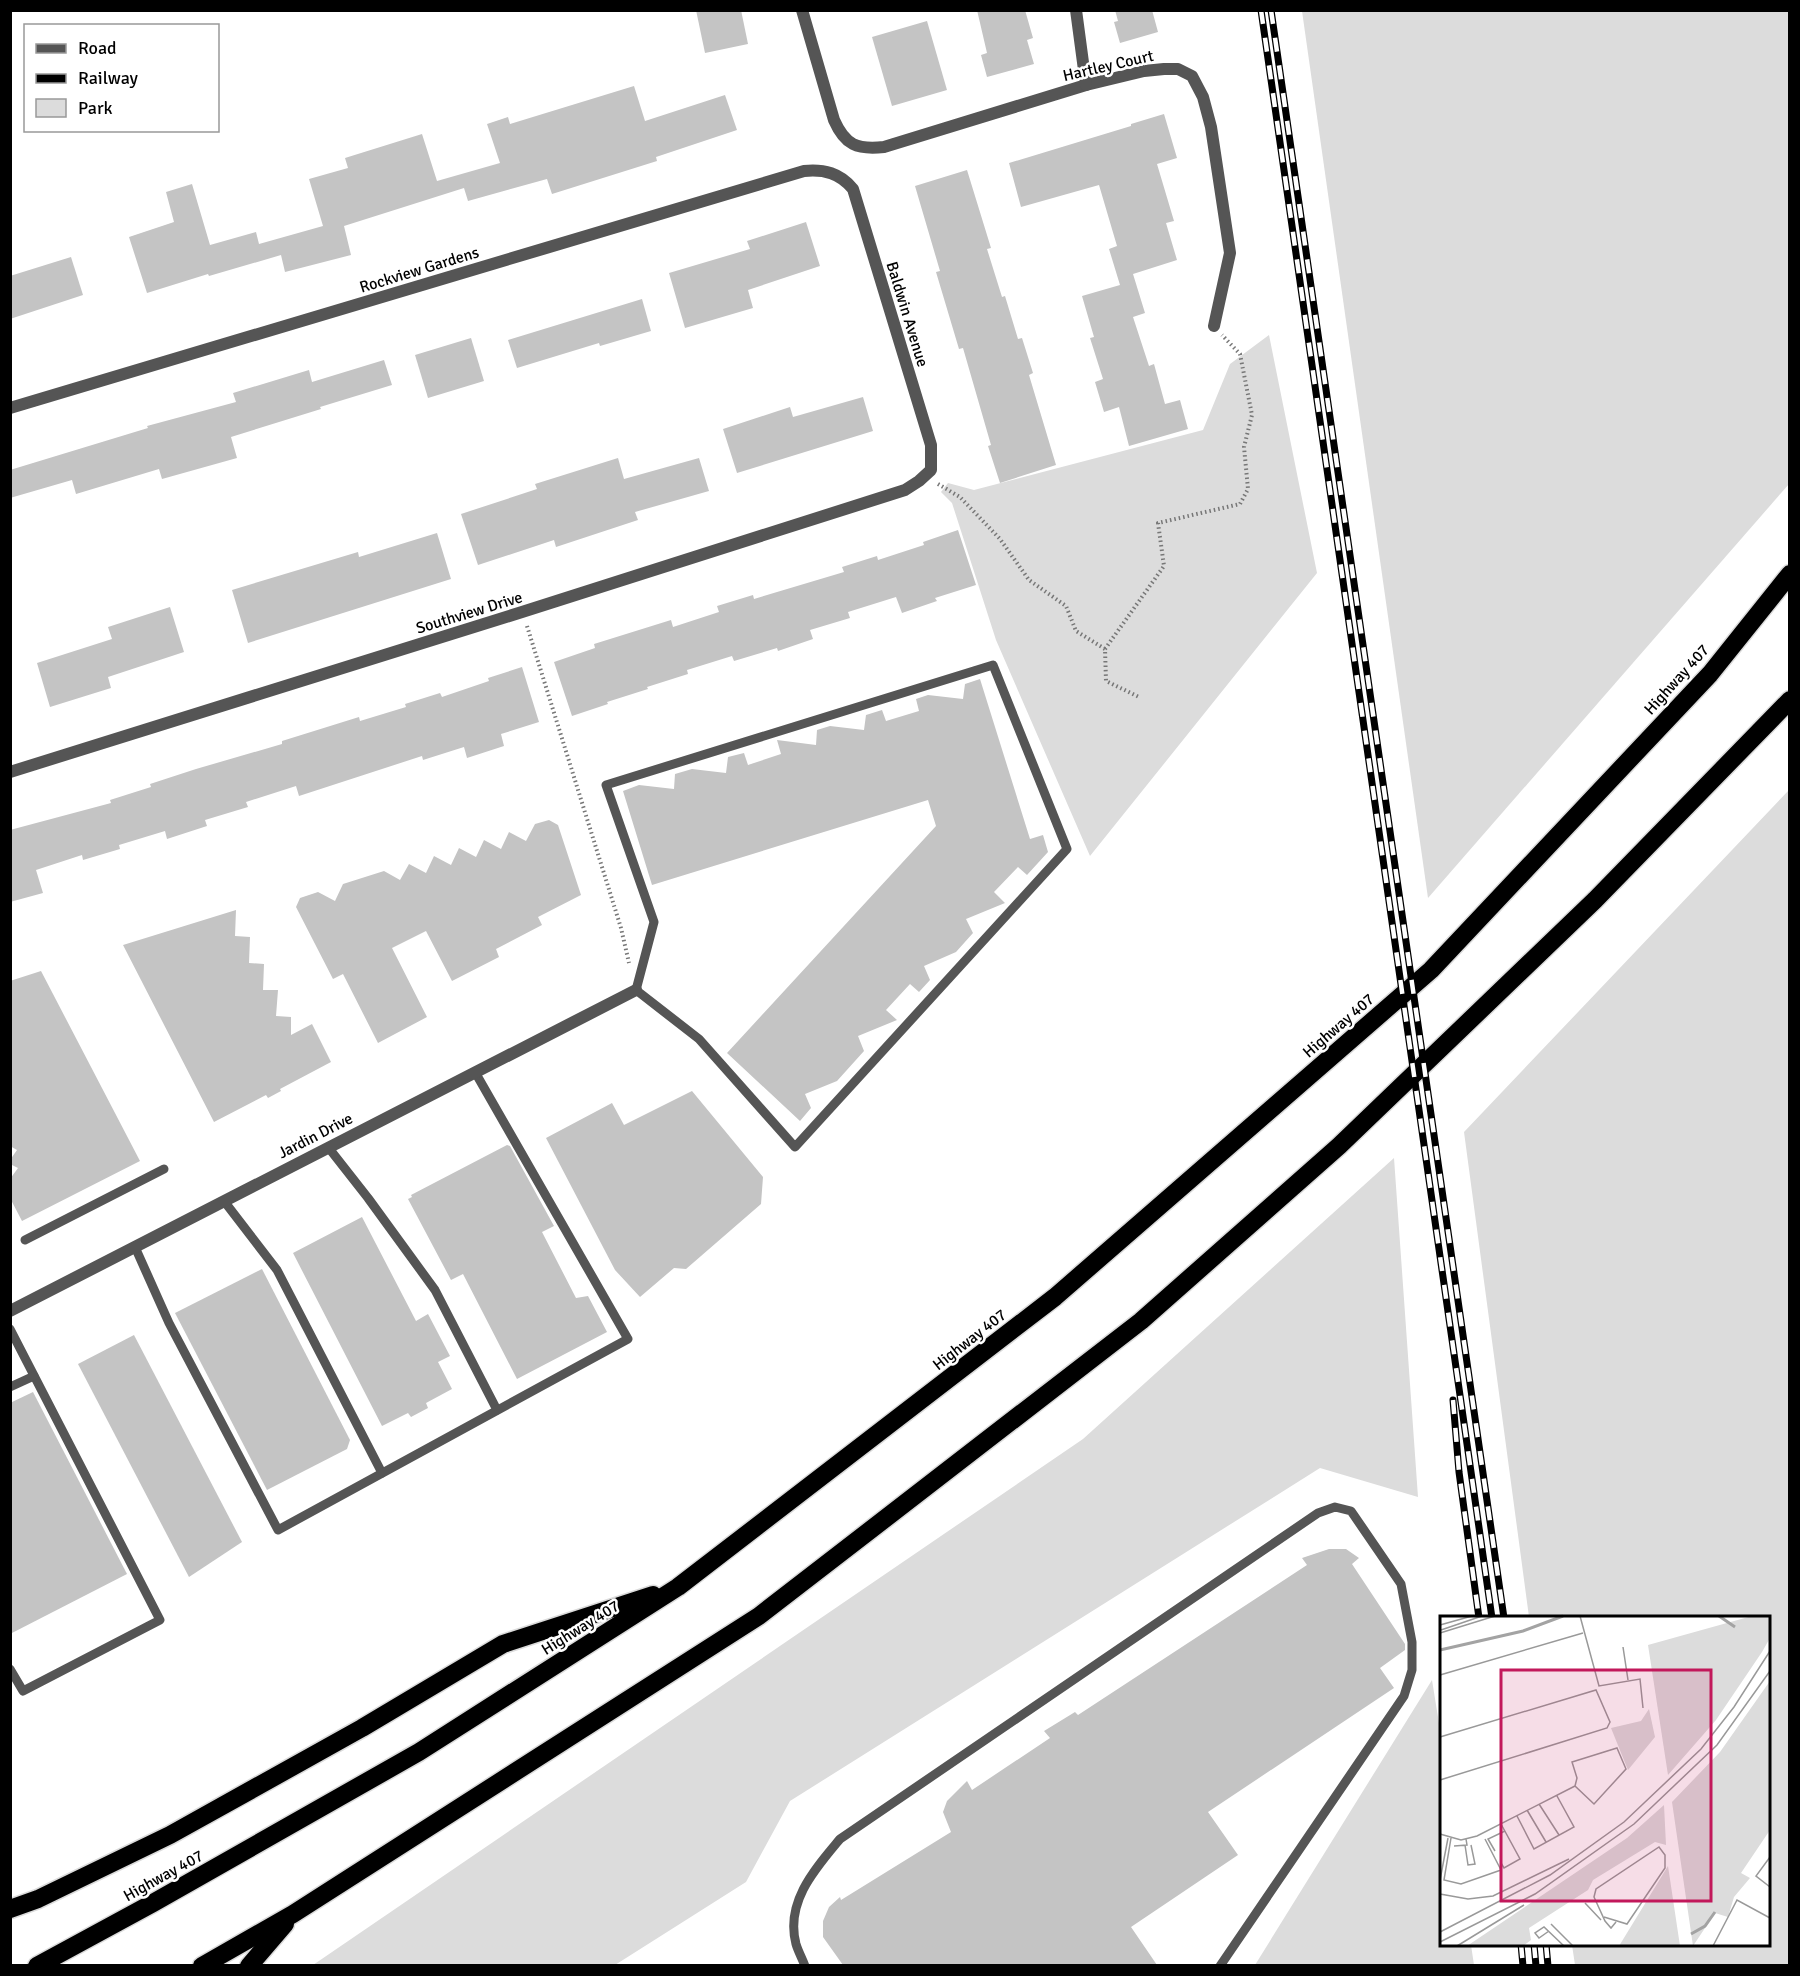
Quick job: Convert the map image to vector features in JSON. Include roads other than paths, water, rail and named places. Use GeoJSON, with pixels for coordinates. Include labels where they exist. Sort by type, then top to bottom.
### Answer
{"type":"FeatureCollection","features":[{"type":"Feature","properties":{"kind":"highway","name":"Highway 407"},"geometry":{"type":"LineString","coordinates":[[37,1965],[153,1903],[419,1752],[678,1587],[1055,1296],[1431,970],[1710,674],[1790,574]]}},
{"type":"Feature","properties":{"kind":"highway"},"geometry":{"type":"LineString","coordinates":[[202,1965],[293,1914],[759,1616],[1141,1321],[1356,1129],[1595,900],[1790,700]]}},
{"type":"Feature","properties":{"kind":"highway"},"geometry":{"type":"LineString","coordinates":[[10,1909],[38,1899],[170,1835],[362,1728],[503,1644],[678,1587]]}},
{"type":"Feature","properties":{"kind":"highway"},"geometry":{"type":"LineString","coordinates":[[249,1965],[293,1914]]}},
{"type":"Feature","properties":{"kind":"street","name":"Hartley Court"},"geometry":{"type":"LineString","coordinates":[[802,10],[840,135],[853,145],[868,149],[884,147],[1086,85],[1144,71],[1178,69],[1192,76],[1203,96],[1211,127],[1230,253],[1214,326]]}},
{"type":"Feature","properties":{"kind":"street"},"geometry":{"type":"LineString","coordinates":[[1076,10],[1086,85]]}},
{"type":"Feature","properties":{"kind":"street","name":"Rockview Gardens"},"geometry":{"type":"LineString","coordinates":[[10,408],[804,171],[818,170],[837,175]]}},
{"type":"Feature","properties":{"kind":"street","name":"Baldwin Avenue"},"geometry":{"type":"LineString","coordinates":[[837,175],[853,189],[931,445],[928,473]]}},
{"type":"Feature","properties":{"kind":"street","name":"Southview Drive"},"geometry":{"type":"LineString","coordinates":[[10,772],[905,490],[928,473]]}},
{"type":"Feature","properties":{"kind":"street","name":"Jardin Drive"},"geometry":{"type":"LineString","coordinates":[[10,1311],[636,990]]}},
{"type":"Feature","properties":{"kind":"lane"},"geometry":{"type":"LineString","coordinates":[[993,665],[1067,849],[795,1147],[699,1039],[636,990],[654,922],[606,785],[993,665]]}},
{"type":"Feature","properties":{"kind":"lane"},"geometry":{"type":"LineString","coordinates":[[135,1246],[169,1323],[278,1530],[628,1339],[475,1072]]}},
{"type":"Feature","properties":{"kind":"lane"},"geometry":{"type":"LineString","coordinates":[[328,1147],[435,1290],[497,1410]]}},
{"type":"Feature","properties":{"kind":"lane"},"geometry":{"type":"LineString","coordinates":[[25,1240],[164,1169]]}},
{"type":"Feature","properties":{"kind":"lane"},"geometry":{"type":"LineString","coordinates":[[224,1201],[277,1270],[382,1473]]}},
{"type":"Feature","properties":{"kind":"lane"},"geometry":{"type":"LineString","coordinates":[[10,1329],[160,1620],[23,1691],[10,1669]]}},
{"type":"Feature","properties":{"kind":"lane"},"geometry":{"type":"LineString","coordinates":[[10,1387],[34,1376]]}},
{"type":"Feature","properties":{"kind":"lane"},"geometry":{"type":"LineString","coordinates":[[805,1965],[795,1943],[794,1909],[812,1872],[840,1839],[1318,1513],[1335,1507],[1351,1511],[1401,1584],[1412,1642],[1412,1670],[1404,1696],[1220,1965]]}},
{"type":"Feature","properties":{"kind":"railway"},"geometry":{"type":"LineString","coordinates":[[1261,10],[1492,1616]]}},
{"type":"Feature","properties":{"kind":"railway"},"geometry":{"type":"LineString","coordinates":[[1271,10],[1504,1616]]}},
{"type":"Feature","properties":{"kind":"railway"},"geometry":{"type":"LineString","coordinates":[[1453,1400],[1459,1472],[1479,1616]]}},
{"type":"Feature","properties":{"kind":"railway"},"geometry":{"type":"LineString","coordinates":[[1521,1946],[1523,1966]]}},
{"type":"Feature","properties":{"kind":"railway"},"geometry":{"type":"LineString","coordinates":[[1534,1946],[1536,1966]]}},
{"type":"Feature","properties":{"kind":"railway"},"geometry":{"type":"LineString","coordinates":[[1546,1946],[1548,1966]]}}]}
